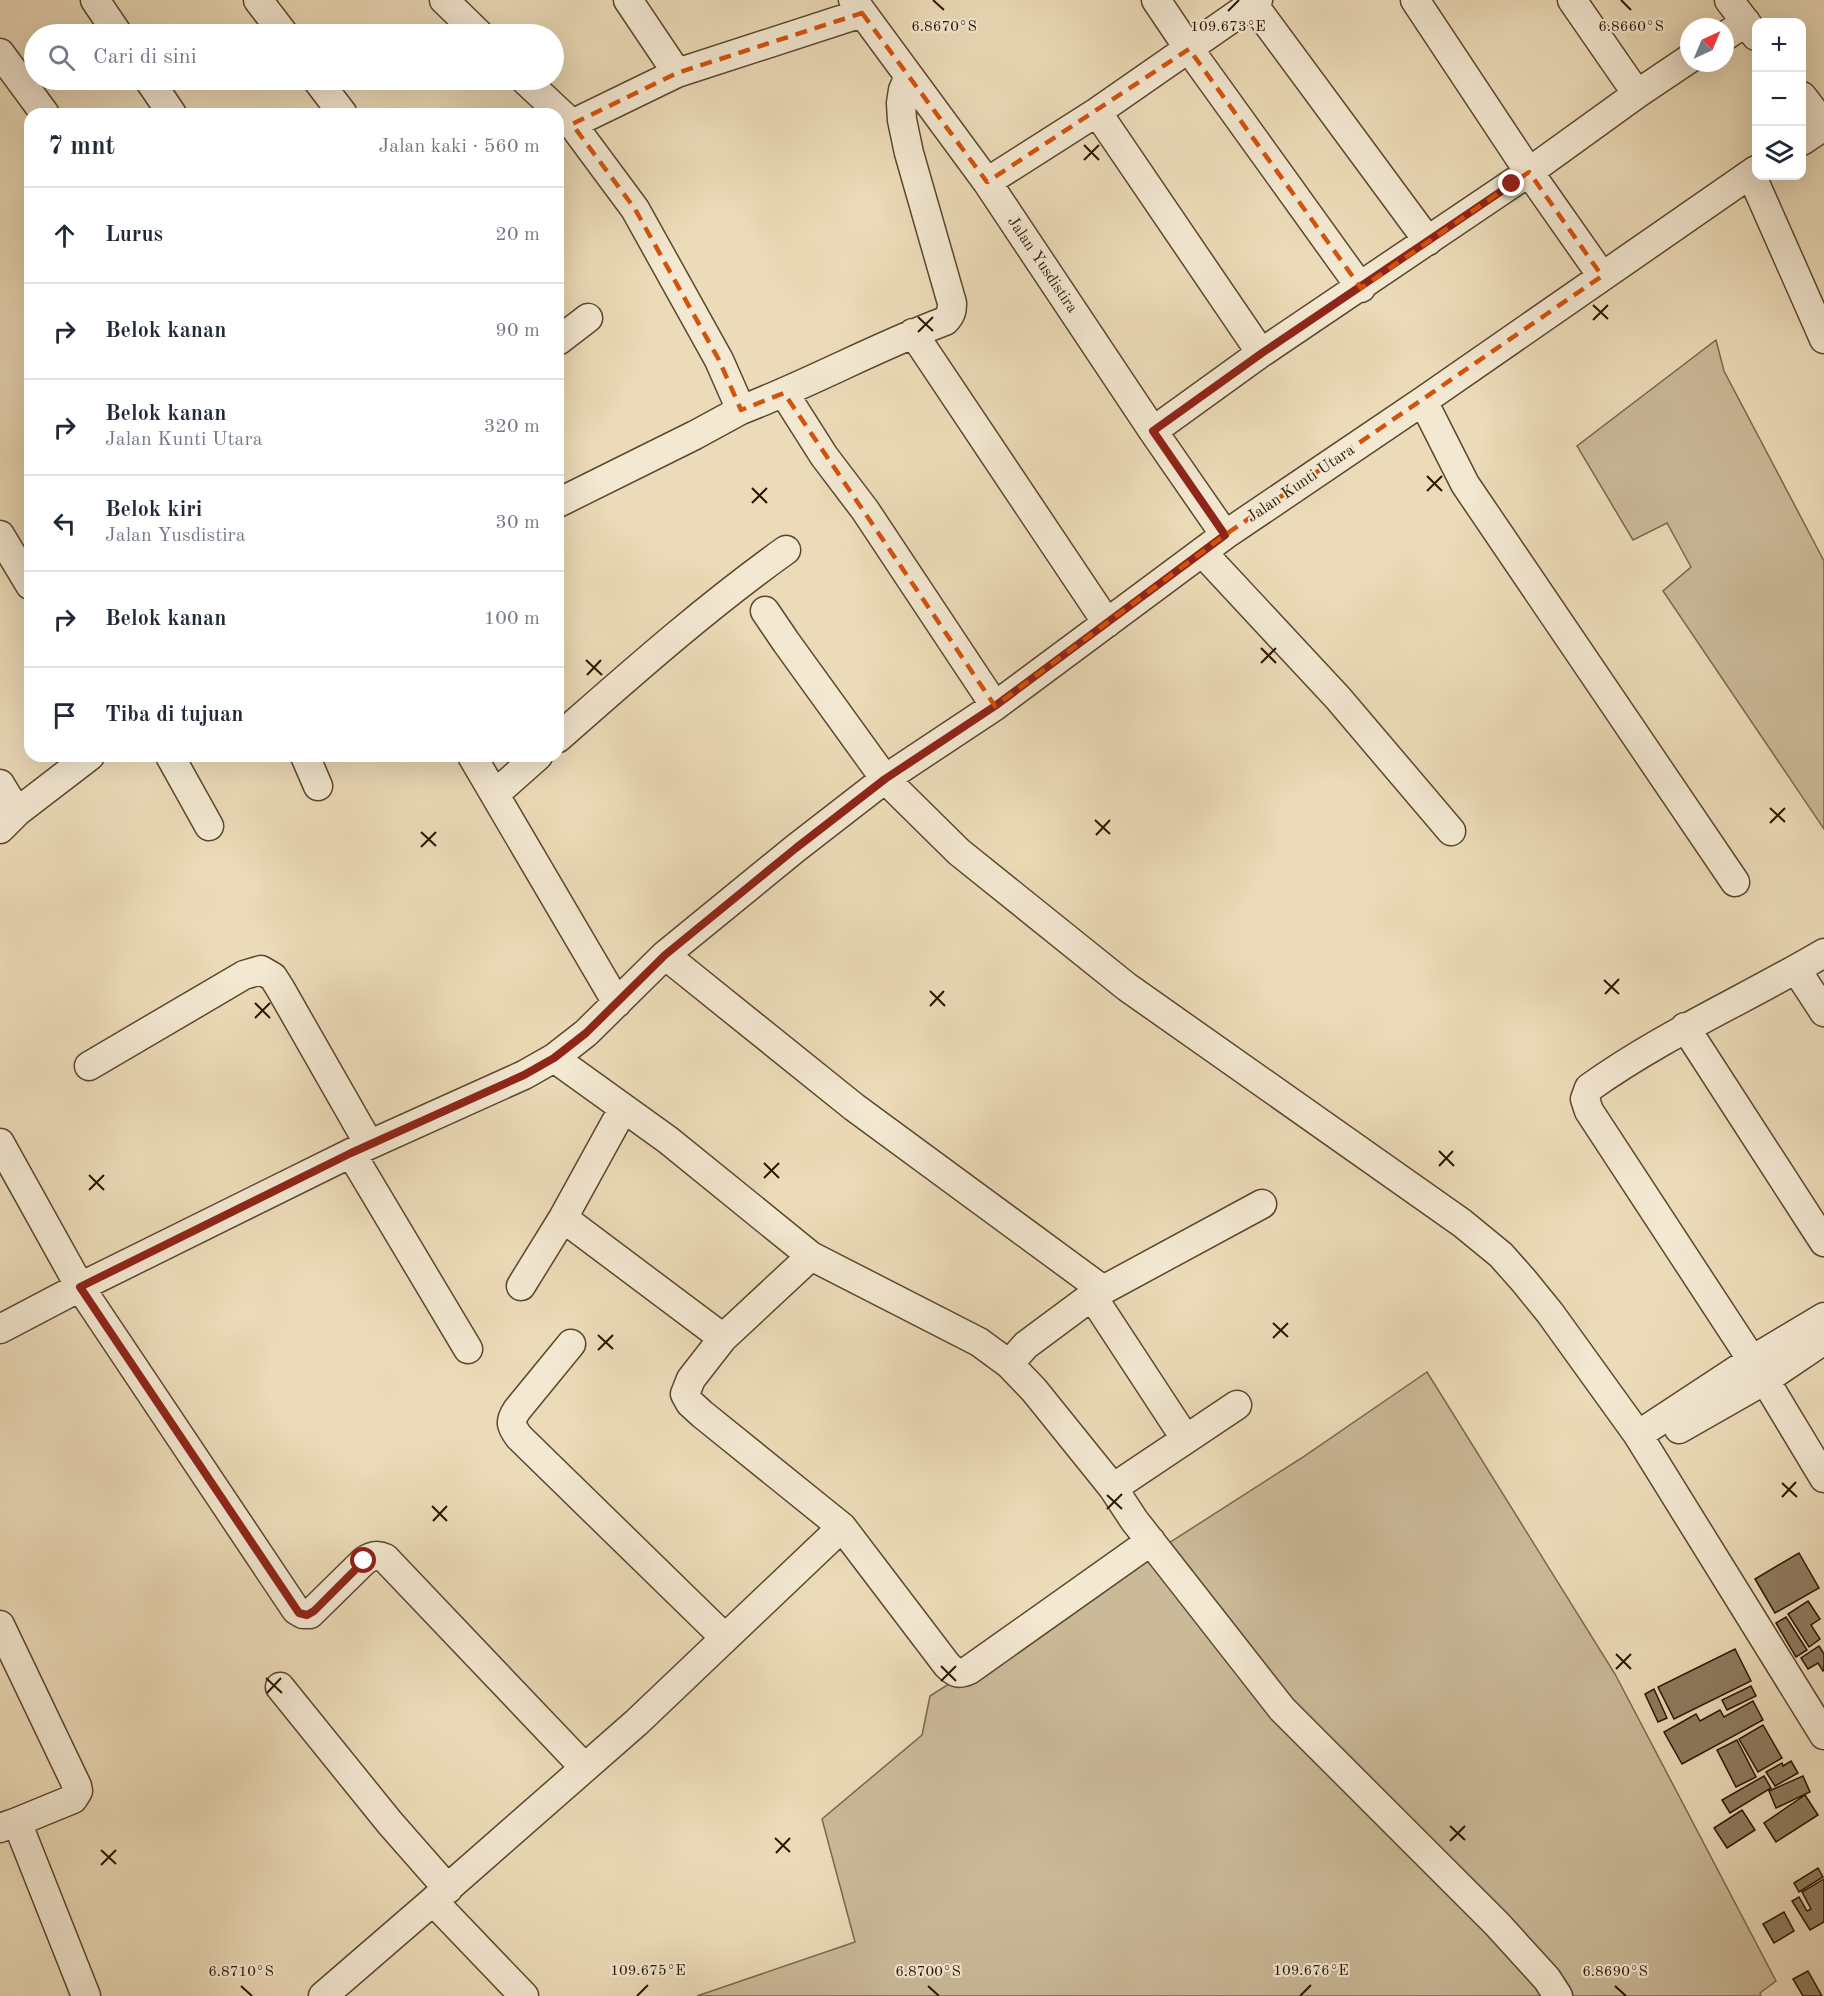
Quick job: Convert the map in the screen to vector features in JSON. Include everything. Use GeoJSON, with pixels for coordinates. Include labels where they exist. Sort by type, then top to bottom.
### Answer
{"type":"FeatureCollection","features":[{"type":"Feature","properties":{"kind":"street"},"geometry":{"type":"LineString","coordinates":[[95,0],[111,24]]}},
{"type":"Feature","properties":{"kind":"street"},"geometry":{"type":"LineString","coordinates":[[258,0],[276,24]]}},
{"type":"Feature","properties":{"kind":"street"},"geometry":{"type":"LineString","coordinates":[[444,0],[469,24]]}},
{"type":"Feature","properties":{"kind":"street"},"geometry":{"type":"LineString","coordinates":[[628,0],[677,73]]}},
{"type":"Feature","properties":{"kind":"street"},"geometry":{"type":"LineString","coordinates":[[1156,0],[1361,288]]}},
{"type":"Feature","properties":{"kind":"street"},"geometry":{"type":"LineString","coordinates":[[1415,0],[1529,172],[1602,276]]}},
{"type":"Feature","properties":{"kind":"street"},"geometry":{"type":"LineString","coordinates":[[1572,0],[1637,94]]}},
{"type":"Feature","properties":{"kind":"street"},"geometry":{"type":"LineString","coordinates":[[987,182],[1097,112],[1255,2],[1428,241]]}},
{"type":"Feature","properties":{"kind":"street"},"geometry":{"type":"LineString","coordinates":[[572,124],[677,73],[857,7]]}},
{"type":"Feature","properties":{"kind":"street","name":"Jalan Yusdistira"},"geometry":{"type":"LineString","coordinates":[[857,7],[987,182],[1225,535]]}},
{"type":"Feature","properties":{"kind":"street"},"geometry":{"type":"LineString","coordinates":[[0,53],[24,86]]}},
{"type":"Feature","properties":{"kind":"street"},"geometry":{"type":"LineString","coordinates":[[1153,431],[1262,353],[1361,288],[1680,65]]}},
{"type":"Feature","properties":{"kind":"street"},"geometry":{"type":"LineString","coordinates":[[564,500],[741,410],[784,393],[950,317],[952,308],[943,270],[909,153],[903,120],[901,104],[903,90],[909,76]]}},
{"type":"Feature","properties":{"kind":"street"},"geometry":{"type":"LineString","coordinates":[[27,90],[41,108]]}},
{"type":"Feature","properties":{"kind":"street"},"geometry":{"type":"LineString","coordinates":[[155,90],[165,108]]}},
{"type":"Feature","properties":{"kind":"street"},"geometry":{"type":"LineString","coordinates":[[325,90],[338,108]]}},
{"type":"Feature","properties":{"kind":"street"},"geometry":{"type":"LineString","coordinates":[[536,90],[555,108]]}},
{"type":"Feature","properties":{"kind":"street"},"geometry":{"type":"LineString","coordinates":[[1806,101],[1824,126],[1806,138]]}},
{"type":"Feature","properties":{"kind":"street"},"geometry":{"type":"LineString","coordinates":[[1097,112],[1262,353]]}},
{"type":"Feature","properties":{"kind":"street"},"geometry":{"type":"LineString","coordinates":[[564,117],[635,209],[714,350],[741,410]]}},
{"type":"Feature","properties":{"kind":"street","name":"Jalan Kunti Utara"},"geometry":{"type":"LineString","coordinates":[[0,1329],[360,1148],[524,1075],[554,1058],[586,1033],[665,955],[885,779],[995,706],[1225,535],[1752,173]]}},
{"type":"Feature","properties":{"kind":"street"},"geometry":{"type":"LineString","coordinates":[[1757,180],[1824,339]]}},
{"type":"Feature","properties":{"kind":"street"},"geometry":{"type":"LineString","coordinates":[[564,336],[588,318]]}},
{"type":"Feature","properties":{"kind":"street"},"geometry":{"type":"LineString","coordinates":[[913,333],[1107,623]]}},
{"type":"Feature","properties":{"kind":"street"},"geometry":{"type":"LineString","coordinates":[[784,393],[824,456],[865,510],[995,706]]}},
{"type":"Feature","properties":{"kind":"street"},"geometry":{"type":"LineString","coordinates":[[1423,401],[1465,484],[1735,882]]}},
{"type":"Feature","properties":{"kind":"street"},"geometry":{"type":"LineString","coordinates":[[0,535],[24,575]]}},
{"type":"Feature","properties":{"kind":"street"},"geometry":{"type":"LineString","coordinates":[[564,733],[674,637],[745,579],[786,550]]}},
{"type":"Feature","properties":{"kind":"street"},"geometry":{"type":"LineString","coordinates":[[1202,552],[1338,698],[1450,831]]}},
{"type":"Feature","properties":{"kind":"street"},"geometry":{"type":"LineString","coordinates":[[765,611],[885,779],[959,852],[1127,987],[1483,1239],[1512,1267],[1550,1313],[1643,1443],[1819,1717]]}},
{"type":"Feature","properties":{"kind":"street"},"geometry":{"type":"LineString","coordinates":[[0,784],[9,820],[82,762]]}},
{"type":"Feature","properties":{"kind":"street"},"geometry":{"type":"LineString","coordinates":[[173,762],[209,826]]}},
{"type":"Feature","properties":{"kind":"street"},"geometry":{"type":"LineString","coordinates":[[308,762],[318,786]]}},
{"type":"Feature","properties":{"kind":"street"},"geometry":{"type":"LineString","coordinates":[[476,762],[617,1003]]}},
{"type":"Feature","properties":{"kind":"street"},"geometry":{"type":"LineString","coordinates":[[495,794],[531,762]]}},
{"type":"Feature","properties":{"kind":"street"},"geometry":{"type":"LineString","coordinates":[[1824,953],[1685,1027],[1589,1088],[1586,1093],[1586,1105],[1759,1370],[1824,1478]]}},
{"type":"Feature","properties":{"kind":"street"},"geometry":{"type":"LineString","coordinates":[[665,955],[854,1107],[1098,1293],[1185,1438]]}},
{"type":"Feature","properties":{"kind":"street"},"geometry":{"type":"LineString","coordinates":[[1796,969],[1824,1012]]}},
{"type":"Feature","properties":{"kind":"street"},"geometry":{"type":"LineString","coordinates":[[89,1066],[244,975],[261,970],[273,977],[360,1148],[468,1349]]}},
{"type":"Feature","properties":{"kind":"street"},"geometry":{"type":"LineString","coordinates":[[1685,1027],[1824,1242]]}},
{"type":"Feature","properties":{"kind":"street"},"geometry":{"type":"LineString","coordinates":[[554,1058],[668,1140],[811,1256],[979,1342],[1009,1364],[1034,1390],[1113,1488],[1134,1520],[1282,1709],[1497,1924],[1546,1979],[1558,1996]]}},
{"type":"Feature","properties":{"kind":"street"},"geometry":{"type":"LineString","coordinates":[[521,1286],[563,1218],[623,1109]]}},
{"type":"Feature","properties":{"kind":"street"},"geometry":{"type":"LineString","coordinates":[[0,1143],[80,1287],[299,1613],[307,1615],[314,1611],[358,1566],[370,1557],[379,1555],[385,1558],[584,1767]]}},
{"type":"Feature","properties":{"kind":"street"},"geometry":{"type":"LineString","coordinates":[[1009,1364],[1026,1345],[1098,1293],[1262,1204]]}},
{"type":"Feature","properties":{"kind":"street"},"geometry":{"type":"LineString","coordinates":[[563,1218],[723,1338]]}},
{"type":"Feature","properties":{"kind":"street"},"geometry":{"type":"LineString","coordinates":[[811,1256],[723,1338],[686,1388],[685,1394],[690,1403],[702,1414],[842,1527],[947,1665],[958,1674],[969,1670],[1151,1541]]}},
{"type":"Feature","properties":{"kind":"street"},"geometry":{"type":"LineString","coordinates":[[1643,1443],[1759,1370],[1824,1317]]}},
{"type":"Feature","properties":{"kind":"street"},"geometry":{"type":"LineString","coordinates":[[1759,1370],[1824,1340]]}},
{"type":"Feature","properties":{"kind":"street"},"geometry":{"type":"LineString","coordinates":[[571,1344],[511,1418],[512,1428],[725,1638]]}},
{"type":"Feature","properties":{"kind":"street"},"geometry":{"type":"LineString","coordinates":[[1113,1488],[1237,1405]]}},
{"type":"Feature","properties":{"kind":"street"},"geometry":{"type":"LineString","coordinates":[[323,1996],[637,1722],[842,1527]]}},
{"type":"Feature","properties":{"kind":"street"},"geometry":{"type":"LineString","coordinates":[[0,1625],[77,1786],[73,1799],[9,1825],[86,1996]]}},
{"type":"Feature","properties":{"kind":"street"},"geometry":{"type":"LineString","coordinates":[[280,1687],[390,1823],[441,1895],[524,1996]]}},
{"type":"Feature","properties":{"kind":"highlighted area"},"geometry":{"type":"Polygon","coordinates":[[[862,13],[987,182],[1189,49],[1361,288],[1529,172],[1602,276],[1225,535],[995,706],[784,393],[741,410],[719,360],[635,209],[572,124],[677,73],[862,13]]]}},
{"type":"Feature","properties":{"kind":"shaded area"},"geometry":{"type":"Polygon","coordinates":[[[1716,340],[1724,371],[1824,561],[1824,829],[1663,591],[1691,567],[1667,523],[1633,540],[1577,446],[1716,340]]]}},
{"type":"Feature","properties":{"kind":"shaded area"},"geometry":{"type":"Polygon","coordinates":[[[1427,1372],[1615,1674],[1776,1981],[1760,1993],[1761,1996],[697,1996],[855,1942],[822,1819],[922,1735],[930,1696],[1300,1459],[1427,1372]]]}},
{"type":"Feature","properties":{"kind":"building"},"geometry":{"type":"Polygon","coordinates":[[[1799,1553],[1819,1588],[1775,1613],[1755,1579],[1799,1553]]]}},
{"type":"Feature","properties":{"kind":"building"},"geometry":{"type":"Polygon","coordinates":[[[1808,1601],[1820,1619],[1811,1625],[1820,1639],[1809,1647],[1788,1614],[1808,1601]]]}},
{"type":"Feature","properties":{"kind":"building"},"geometry":{"type":"Polygon","coordinates":[[[1786,1617],[1807,1650],[1796,1657],[1776,1623],[1786,1617]]]}},
{"type":"Feature","properties":{"kind":"building"},"geometry":{"type":"Polygon","coordinates":[[[1819,1646],[1824,1654],[1824,1670],[1818,1663],[1808,1669],[1801,1658],[1819,1646]]]}},
{"type":"Feature","properties":{"kind":"building"},"geometry":{"type":"Polygon","coordinates":[[[1735,1649],[1751,1681],[1674,1719],[1658,1687],[1735,1649]]]}},
{"type":"Feature","properties":{"kind":"building"},"geometry":{"type":"Polygon","coordinates":[[[1751,1686],[1756,1696],[1727,1710],[1722,1700],[1751,1686]]]}},
{"type":"Feature","properties":{"kind":"building"},"geometry":{"type":"Polygon","coordinates":[[[1654,1689],[1667,1718],[1658,1722],[1645,1694],[1654,1689]]]}},
{"type":"Feature","properties":{"kind":"building"},"geometry":{"type":"Polygon","coordinates":[[[1753,1701],[1763,1720],[1682,1764],[1664,1732],[1696,1714],[1700,1721],[1720,1710],[1724,1717],[1753,1701]]]}},
{"type":"Feature","properties":{"kind":"building"},"geometry":{"type":"Polygon","coordinates":[[[1763,1725],[1782,1758],[1758,1772],[1739,1739],[1763,1725]]]}},
{"type":"Feature","properties":{"kind":"building"},"geometry":{"type":"Polygon","coordinates":[[[1737,1740],[1756,1777],[1736,1787],[1717,1750],[1737,1740]]]}},
{"type":"Feature","properties":{"kind":"building"},"geometry":{"type":"Polygon","coordinates":[[[1791,1761],[1798,1773],[1775,1786],[1766,1772],[1791,1761]]]}},
{"type":"Feature","properties":{"kind":"building"},"geometry":{"type":"Polygon","coordinates":[[[1764,1776],[1771,1788],[1730,1813],[1722,1800],[1764,1776]]]}},
{"type":"Feature","properties":{"kind":"building"},"geometry":{"type":"Polygon","coordinates":[[[1803,1776],[1810,1792],[1776,1808],[1769,1791],[1803,1776]]]}},
{"type":"Feature","properties":{"kind":"building"},"geometry":{"type":"Polygon","coordinates":[[[1805,1795],[1818,1815],[1776,1842],[1764,1823],[1805,1795]]]}},
{"type":"Feature","properties":{"kind":"building"},"geometry":{"type":"Polygon","coordinates":[[[1742,1810],[1755,1830],[1727,1848],[1714,1828],[1742,1810]]]}},
{"type":"Feature","properties":{"kind":"building"},"geometry":{"type":"Polygon","coordinates":[[[1818,1868],[1823,1877],[1799,1892],[1794,1883],[1818,1868]]]}},
{"type":"Feature","properties":{"kind":"building"},"geometry":{"type":"Polygon","coordinates":[[[1824,1879],[1824,1922],[1810,1930],[1792,1901],[1799,1897],[1807,1911],[1811,1909],[1802,1892],[1824,1879]]]}},
{"type":"Feature","properties":{"kind":"building"},"geometry":{"type":"Polygon","coordinates":[[[1784,1912],[1794,1931],[1774,1943],[1763,1924],[1784,1912]]]}},
{"type":"Feature","properties":{"kind":"building"},"geometry":{"type":"Polygon","coordinates":[[[1808,1971],[1822,1996],[1803,1996],[1793,1979],[1808,1971]]]}},
{"type":"Feature","properties":{"kind":"route"},"geometry":{"type":"LineString","coordinates":[[364,1561],[314,1611],[307,1615],[299,1613],[80,1287],[351,1153],[524,1075],[554,1058],[586,1033],[665,955],[796,848],[885,779],[995,706],[1225,535],[1153,431],[1262,353],[1512,184]]}}]}
